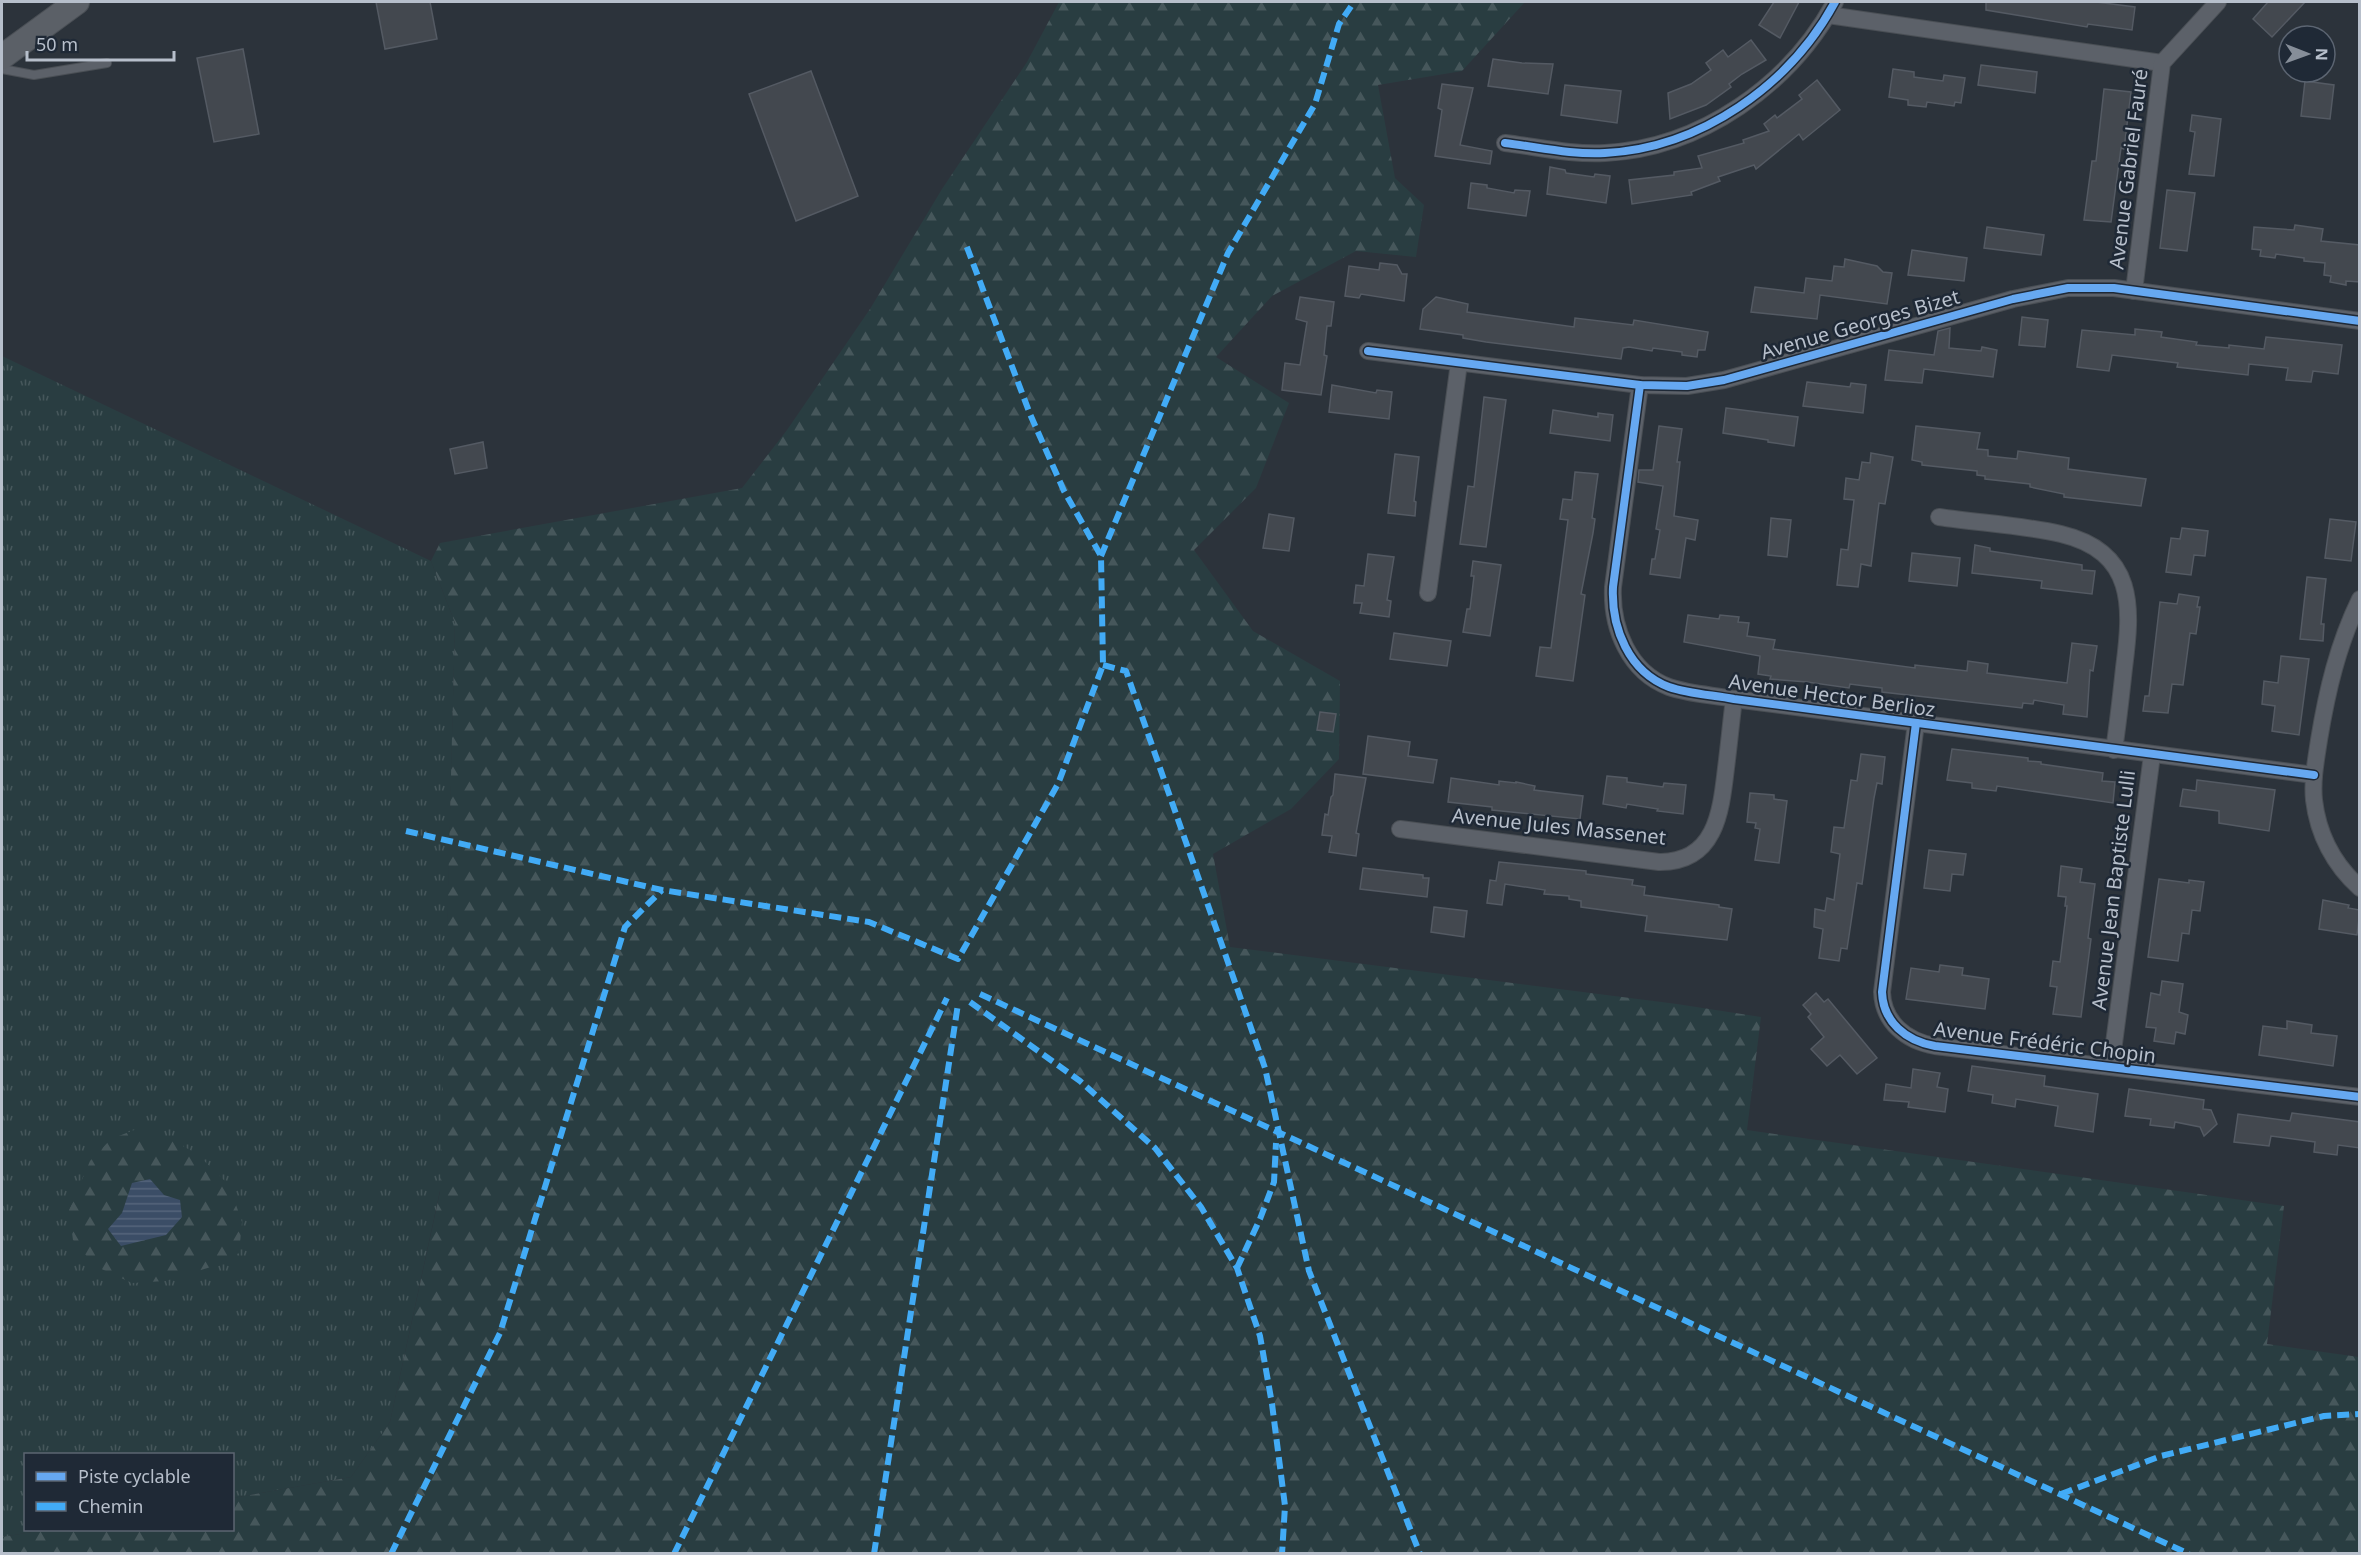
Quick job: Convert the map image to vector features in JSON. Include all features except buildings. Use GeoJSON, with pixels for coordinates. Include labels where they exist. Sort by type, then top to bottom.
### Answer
{"type":"FeatureCollection","features":[{"type":"Feature","properties":{"kind":"main road"},"geometry":{"type":"LineString","coordinates":[[2,57],[76,2]]}},
{"type":"Feature","properties":{"kind":"street","name":"Avenue Gabriel Fauré"},"geometry":{"type":"LineString","coordinates":[[2134,291],[2162,63],[2218,2]]}},
{"type":"Feature","properties":{"kind":"street"},"geometry":{"type":"LineString","coordinates":[[1505,143],[1602,153],[1651,146],[1695,131],[1729,113],[1769,84],[1804,47],[1831,8],[2162,63]]}},
{"type":"Feature","properties":{"kind":"street","name":"Avenue Georges Bizet"},"geometry":{"type":"LineString","coordinates":[[1368,351],[1640,385],[1687,386],[1724,380],[2049,290],[2085,287],[2134,291],[2360,321]]}},
{"type":"Feature","properties":{"kind":"street"},"geometry":{"type":"LineString","coordinates":[[1428,593],[1459,363]]}},
{"type":"Feature","properties":{"kind":"street","name":"Avenue Hector Berlioz"},"geometry":{"type":"LineString","coordinates":[[1640,385],[1613,587],[1613,612],[1617,629],[1627,650],[1649,676],[1679,689],[1734,699],[2314,775]]}},
{"type":"Feature","properties":{"kind":"street"},"geometry":{"type":"LineString","coordinates":[[1939,517],[2074,538],[2099,551],[2119,573],[2125,587],[2130,617],[2114,750]]}},
{"type":"Feature","properties":{"kind":"street"},"geometry":{"type":"LineString","coordinates":[[2360,599],[2340,645],[2334,667],[2324,709],[2314,775],[2316,809],[2324,838],[2339,866],[2360,888]]}},
{"type":"Feature","properties":{"kind":"street","name":"Avenue Jules Massenet"},"geometry":{"type":"LineString","coordinates":[[1400,829],[1659,862],[1681,858],[1704,842],[1718,820],[1734,699]]}},
{"type":"Feature","properties":{"kind":"street","name":"Avenue Frédéric Chopin"},"geometry":{"type":"LineString","coordinates":[[1916,723],[1882,987],[1883,1002],[1888,1016],[1898,1029],[1907,1036],[1928,1045],[2360,1097]]}},
{"type":"Feature","properties":{"kind":"street","name":"Avenue Jean Baptiste Lulli"},"geometry":{"type":"LineString","coordinates":[[2111,1066],[2152,754]]}},
{"type":"Feature","properties":{"kind":"lane"},"geometry":{"type":"LineString","coordinates":[[2,69],[34,75],[107,63]]}},
{"type":"Feature","properties":{"kind":"green space"},"geometry":{"type":"Polygon","coordinates":[[[1059,2],[1525,2],[1462,71],[1378,85],[1395,178],[1424,205],[1416,257],[1356,251],[1272,296],[1216,357],[1289,403],[1256,488],[1194,550],[1253,631],[1340,681],[1339,759],[1291,809],[1213,854],[1230,947],[1677,1004],[1761,1017],[1747,1130],[2284,1206],[2267,1344],[2359,1357],[2359,1553],[2,1554],[2,1537],[38,1531],[234,1531],[234,1498],[351,1477],[390,1422],[440,1192],[455,623],[431,561],[440,543],[742,488],[787,430],[870,309],[942,189],[1027,62],[1059,2]]]}},
{"type":"Feature","properties":{"kind":"green space"},"geometry":{"type":"Polygon","coordinates":[[[2,356],[431,561],[455,623],[441,1186],[390,1422],[351,1477],[234,1498],[234,1453],[24,1453],[24,1531],[38,1531],[2,1537],[2,356]]]}},
{"type":"Feature","properties":{"kind":"green space"},"geometry":{"type":"Polygon","coordinates":[[[142,1127],[151,1144],[167,1137],[197,1154],[229,1185],[242,1222],[239,1253],[214,1266],[165,1281],[132,1283],[95,1266],[73,1240],[69,1210],[90,1161],[111,1139],[142,1127]],[[122,1213],[108,1229],[121,1246],[122,1213]]]}},
{"type":"Feature","properties":{"kind":"water"},"geometry":{"type":"Polygon","coordinates":[[[150,1179],[164,1195],[180,1200],[182,1217],[166,1235],[121,1246],[108,1229],[122,1213],[132,1183],[150,1179]]]}},
{"type":"Feature","properties":{"kind":"marked path"},"geometry":{"type":"LineString","coordinates":[[1101,556],[1228,253],[1315,104],[1339,24],[1354,2]]}},
{"type":"Feature","properties":{"kind":"marked path"},"geometry":{"type":"LineString","coordinates":[[406,831],[662,890],[869,922],[958,959],[1058,784],[1103,665],[1101,556],[1064,491],[1030,414],[965,242]]}},
{"type":"Feature","properties":{"kind":"marked path"},"geometry":{"type":"LineString","coordinates":[[1103,665],[1126,671],[1265,1068],[1309,1271],[1420,1554]]}},
{"type":"Feature","properties":{"kind":"marked path"},"geometry":{"type":"LineString","coordinates":[[391,1554],[500,1333],[625,927],[662,890]]}},
{"type":"Feature","properties":{"kind":"marked path"},"geometry":{"type":"LineString","coordinates":[[980,994],[2189,1554]]}},
{"type":"Feature","properties":{"kind":"marked path"},"geometry":{"type":"LineString","coordinates":[[674,1554],[947,998]]}},
{"type":"Feature","properties":{"kind":"marked path"},"geometry":{"type":"LineString","coordinates":[[970,1002],[1080,1081],[1155,1148],[1201,1207],[1237,1268],[1260,1336],[1272,1404],[1285,1506],[1282,1554]]}},
{"type":"Feature","properties":{"kind":"marked path"},"geometry":{"type":"LineString","coordinates":[[874,1554],[958,1004]]}},
{"type":"Feature","properties":{"kind":"marked path"},"geometry":{"type":"LineString","coordinates":[[1237,1268],[1274,1182],[1276,1143]]}},
{"type":"Feature","properties":{"kind":"marked path"},"geometry":{"type":"LineString","coordinates":[[2061,1494],[2161,1456],[2324,1416],[2360,1414]]}},
{"type":"Feature","properties":{"kind":"cycle path"},"geometry":{"type":"LineString","coordinates":[[1505,143],[1568,152],[1605,153],[1641,148],[1675,139],[1708,125],[1739,107],[1768,85],[1794,60],[1816,32],[1835,2]]}},
{"type":"Feature","properties":{"kind":"cycle path"},"geometry":{"type":"LineString","coordinates":[[1368,351],[1640,385],[1687,386],[1724,380],[2013,299],[2068,288],[2114,288],[2360,321]]}},
{"type":"Feature","properties":{"kind":"cycle path"},"geometry":{"type":"LineString","coordinates":[[1640,385],[1613,587],[1613,602],[1615,618],[1625,647],[1633,660],[1655,680],[1669,687],[1693,693],[1734,699],[2314,775]]}},
{"type":"Feature","properties":{"kind":"cycle path"},"geometry":{"type":"LineString","coordinates":[[1916,723],[1882,992],[1883,1003],[1892,1021],[1906,1035],[1935,1046],[2360,1097]]}}]}
